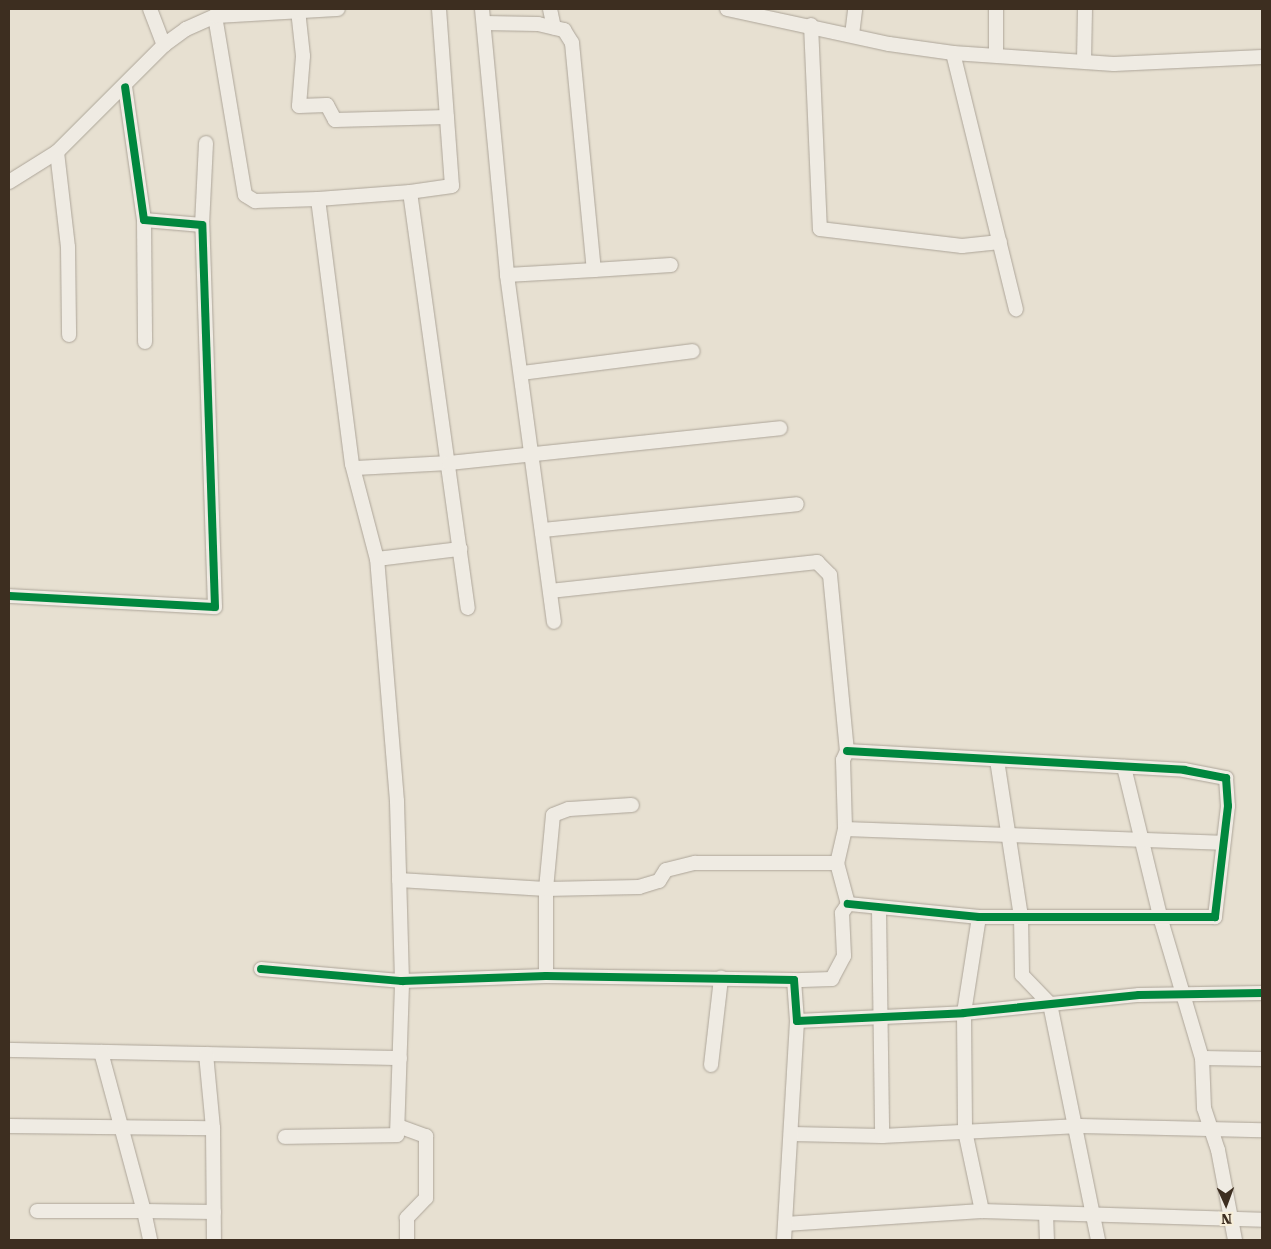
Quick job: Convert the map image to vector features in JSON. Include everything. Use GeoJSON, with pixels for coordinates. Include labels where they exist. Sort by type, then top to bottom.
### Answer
{"type":"FeatureCollection","features":[{"type":"Feature","properties":{"kind":"street"},"geometry":{"type":"LineString","coordinates":[[150,9],[164,45]]}},
{"type":"Feature","properties":{"kind":"street"},"geometry":{"type":"LineString","coordinates":[[9,182],[57,152],[125,87],[164,45],[209,14],[338,9]]}},
{"type":"Feature","properties":{"kind":"street"},"geometry":{"type":"LineString","coordinates":[[209,14],[245,195],[255,201],[318,199],[410,192],[452,186],[439,9]]}},
{"type":"Feature","properties":{"kind":"street"},"geometry":{"type":"LineString","coordinates":[[482,9],[507,276],[522,372],[554,622]]}},
{"type":"Feature","properties":{"kind":"street"},"geometry":{"type":"LineString","coordinates":[[550,9],[554,28]]}},
{"type":"Feature","properties":{"kind":"street"},"geometry":{"type":"LineString","coordinates":[[727,9],[852,35],[953,53],[996,52],[1114,64],[1262,57]]}},
{"type":"Feature","properties":{"kind":"street"},"geometry":{"type":"LineString","coordinates":[[852,35],[855,9]]}},
{"type":"Feature","properties":{"kind":"street"},"geometry":{"type":"LineString","coordinates":[[996,9],[996,52]]}},
{"type":"Feature","properties":{"kind":"street"},"geometry":{"type":"LineString","coordinates":[[1084,9],[1084,61]]}},
{"type":"Feature","properties":{"kind":"street"},"geometry":{"type":"LineString","coordinates":[[298,10],[303,56],[299,106],[327,105],[335,120],[447,117]]}},
{"type":"Feature","properties":{"kind":"street"},"geometry":{"type":"LineString","coordinates":[[484,23],[564,30],[572,43],[594,270]]}},
{"type":"Feature","properties":{"kind":"street"},"geometry":{"type":"LineString","coordinates":[[811,25],[820,229],[962,246],[1000,242]]}},
{"type":"Feature","properties":{"kind":"street"},"geometry":{"type":"LineString","coordinates":[[953,53],[1016,309]]}},
{"type":"Feature","properties":{"kind":"street"},"geometry":{"type":"LineString","coordinates":[[125,87],[144,220],[144,342]]}},
{"type":"Feature","properties":{"kind":"street"},"geometry":{"type":"LineString","coordinates":[[9,596],[215,607],[202,224],[206,143]]}},
{"type":"Feature","properties":{"kind":"street"},"geometry":{"type":"LineString","coordinates":[[57,152],[68,247],[68,335]]}},
{"type":"Feature","properties":{"kind":"street"},"geometry":{"type":"LineString","coordinates":[[410,192],[468,608]]}},
{"type":"Feature","properties":{"kind":"street"},"geometry":{"type":"LineString","coordinates":[[285,1137],[398,1135],[402,981],[400,880],[377,559],[356,468],[352,464],[318,199]]}},
{"type":"Feature","properties":{"kind":"street"},"geometry":{"type":"LineString","coordinates":[[144,220],[202,224]]}},
{"type":"Feature","properties":{"kind":"street"},"geometry":{"type":"LineString","coordinates":[[507,276],[671,265]]}},
{"type":"Feature","properties":{"kind":"street"},"geometry":{"type":"LineString","coordinates":[[522,372],[693,351]]}},
{"type":"Feature","properties":{"kind":"street"},"geometry":{"type":"LineString","coordinates":[[356,468],[448,463],[532,452],[780,428]]}},
{"type":"Feature","properties":{"kind":"street"},"geometry":{"type":"LineString","coordinates":[[543,530],[797,504]]}},
{"type":"Feature","properties":{"kind":"street"},"geometry":{"type":"LineString","coordinates":[[377,559],[460,549]]}},
{"type":"Feature","properties":{"kind":"street"},"geometry":{"type":"LineString","coordinates":[[261,969],[402,981],[546,976],[832,979],[844,956],[842,913],[848,904],[837,863],[845,829],[843,760],[847,751],[830,575],[817,562],[550,591]]}},
{"type":"Feature","properties":{"kind":"street"},"geometry":{"type":"LineString","coordinates":[[847,751],[1124,768],[1226,778],[1228,806],[1221,843],[1215,917],[1160,920],[1022,916],[979,917],[879,909],[848,904]]}},
{"type":"Feature","properties":{"kind":"street"},"geometry":{"type":"LineString","coordinates":[[996,760],[1022,916],[1022,975],[1050,1004],[1073,1126],[1098,1240]]}},
{"type":"Feature","properties":{"kind":"street"},"geometry":{"type":"LineString","coordinates":[[1124,768],[1160,920],[1202,1058],[1204,1108],[1212,1130],[1235,1240]]}},
{"type":"Feature","properties":{"kind":"street"},"geometry":{"type":"LineString","coordinates":[[546,976],[546,889],[556,811],[632,805]]}},
{"type":"Feature","properties":{"kind":"street"},"geometry":{"type":"LineString","coordinates":[[845,829],[1141,842],[1221,843]]}},
{"type":"Feature","properties":{"kind":"street"},"geometry":{"type":"LineString","coordinates":[[400,880],[546,889],[639,887],[660,881],[666,870],[695,863],[837,863]]}},
{"type":"Feature","properties":{"kind":"street"},"geometry":{"type":"LineString","coordinates":[[879,909],[878,1014],[882,1136]]}},
{"type":"Feature","properties":{"kind":"street"},"geometry":{"type":"LineString","coordinates":[[979,917],[964,1013],[964,1131],[982,1211]]}},
{"type":"Feature","properties":{"kind":"street"},"geometry":{"type":"LineString","coordinates":[[712,1065],[721,978]]}},
{"type":"Feature","properties":{"kind":"street"},"geometry":{"type":"LineString","coordinates":[[784,1240],[792,1134],[797,1021],[794,980]]}},
{"type":"Feature","properties":{"kind":"street"},"geometry":{"type":"LineString","coordinates":[[797,1021],[878,1014],[964,1013],[1182,994],[1262,992]]}},
{"type":"Feature","properties":{"kind":"street"},"geometry":{"type":"LineString","coordinates":[[9,1050],[400,1058]]}},
{"type":"Feature","properties":{"kind":"street"},"geometry":{"type":"LineString","coordinates":[[101,1052],[144,1211],[150,1240]]}},
{"type":"Feature","properties":{"kind":"street"},"geometry":{"type":"LineString","coordinates":[[206,1054],[213,1128],[214,1240]]}},
{"type":"Feature","properties":{"kind":"street"},"geometry":{"type":"LineString","coordinates":[[1202,1058],[1262,1059]]}},
{"type":"Feature","properties":{"kind":"street"},"geometry":{"type":"LineString","coordinates":[[9,1126],[213,1128]]}},
{"type":"Feature","properties":{"kind":"street"},"geometry":{"type":"LineString","coordinates":[[398,1126],[426,1136],[426,1198],[407,1218],[407,1240]]}},
{"type":"Feature","properties":{"kind":"street"},"geometry":{"type":"LineString","coordinates":[[792,1134],[882,1136],[1073,1126],[1262,1130]]}},
{"type":"Feature","properties":{"kind":"street"},"geometry":{"type":"LineString","coordinates":[[785,1224],[982,1211],[1262,1220]]}},
{"type":"Feature","properties":{"kind":"street"},"geometry":{"type":"LineString","coordinates":[[38,1212],[214,1212]]}},
{"type":"Feature","properties":{"kind":"street"},"geometry":{"type":"LineString","coordinates":[[1046,1213],[1047,1240]]}},
{"type":"Feature","properties":{"kind":"cycle path"},"geometry":{"type":"LineString","coordinates":[[9,596],[215,607],[202,225],[144,220],[125,87]]}},
{"type":"Feature","properties":{"kind":"cycle path"},"geometry":{"type":"LineString","coordinates":[[847,751],[1184,770],[1226,778],[1228,806],[1215,917],[979,917],[848,904]]}},
{"type":"Feature","properties":{"kind":"cycle path"},"geometry":{"type":"LineString","coordinates":[[261,969],[402,981],[546,976],[794,980],[797,1021],[964,1013],[1139,995],[1262,993]]}}]}
